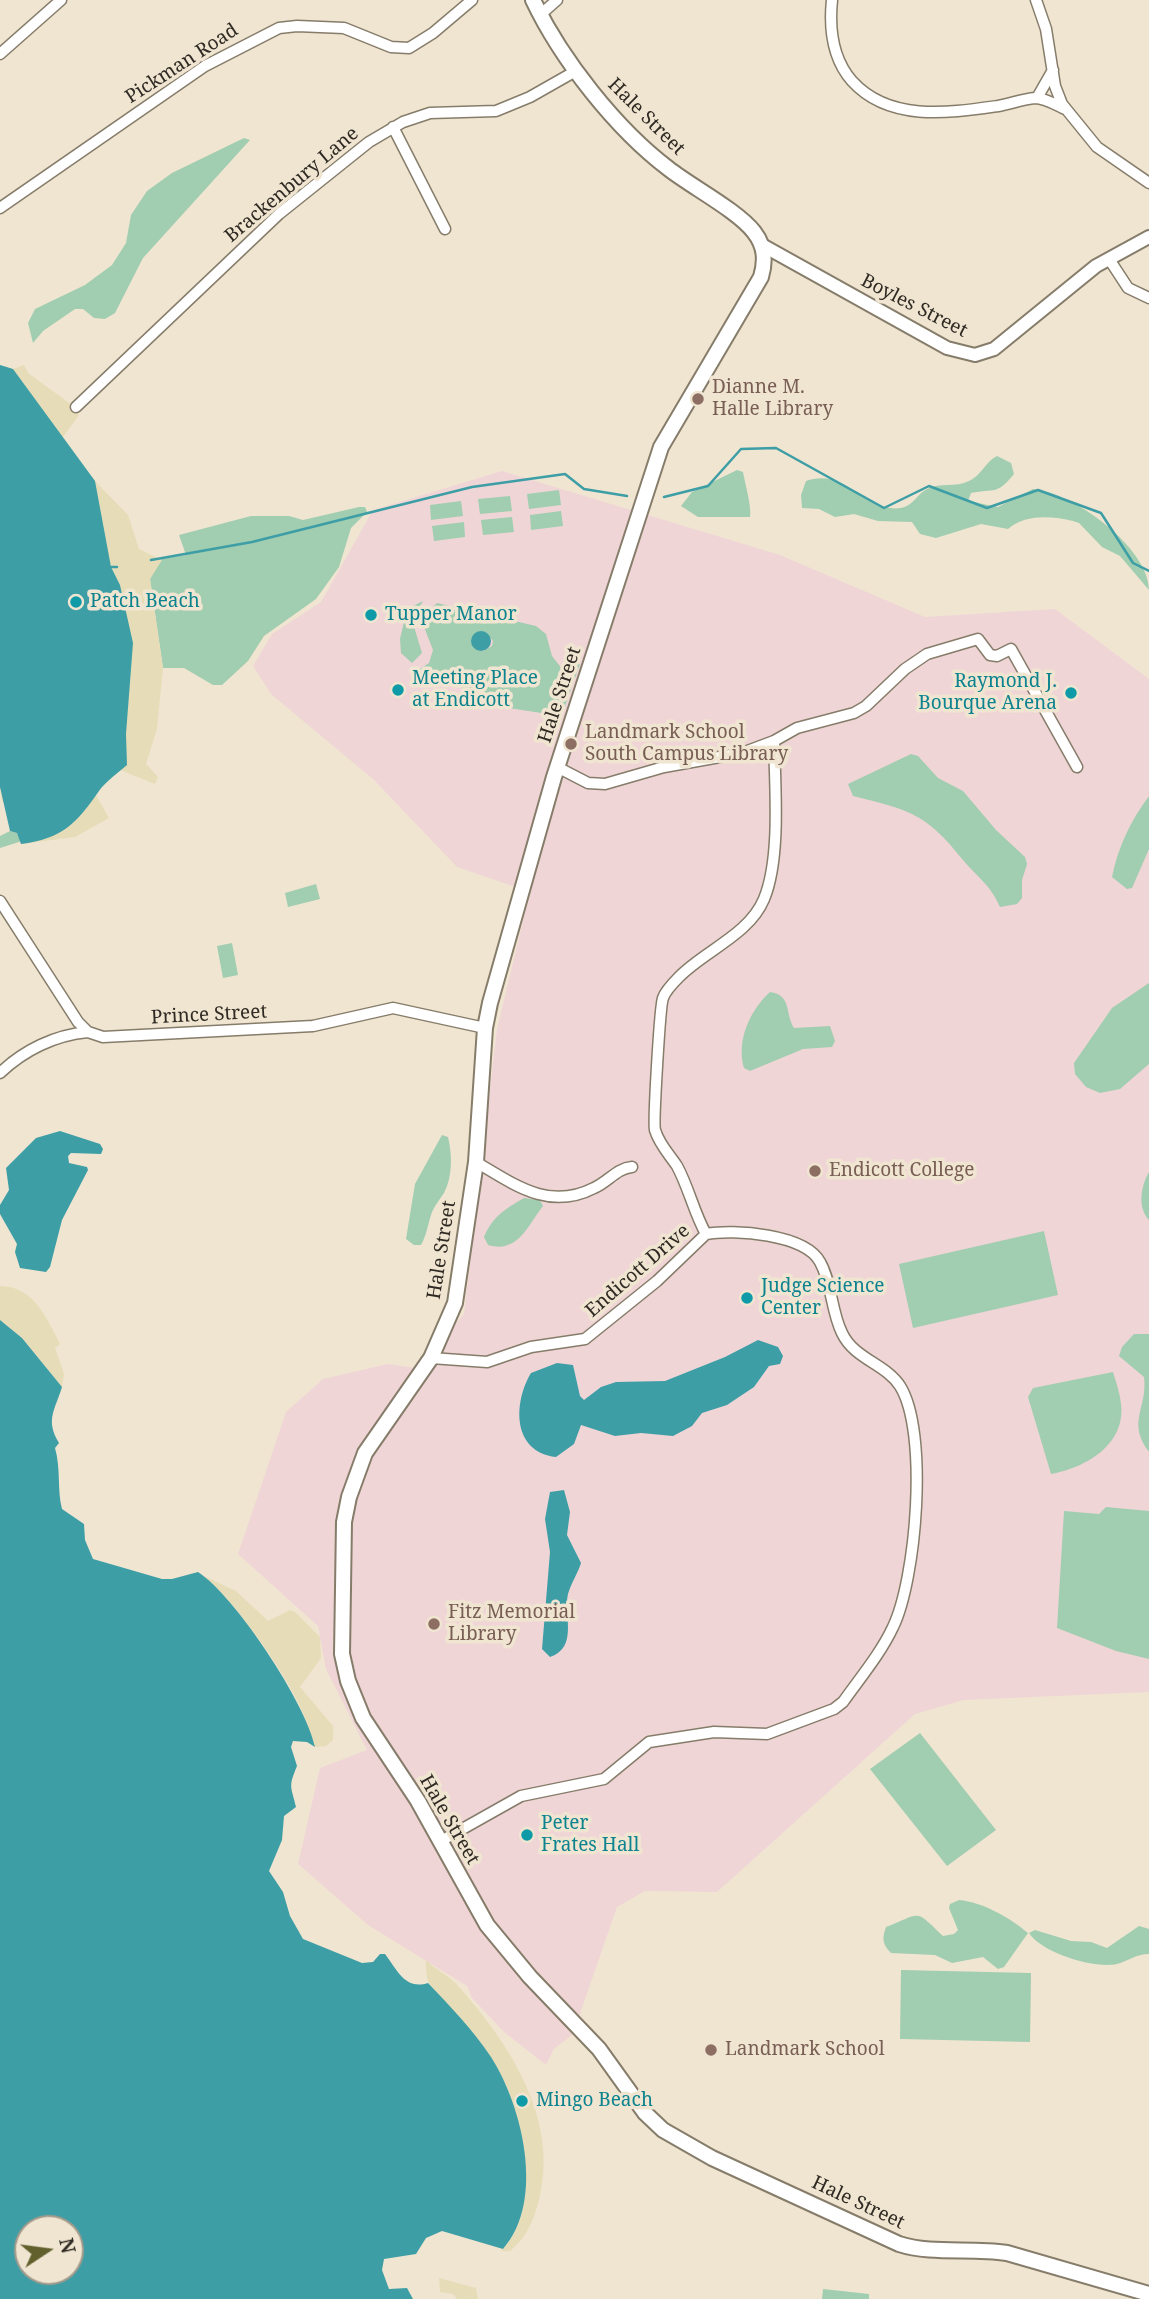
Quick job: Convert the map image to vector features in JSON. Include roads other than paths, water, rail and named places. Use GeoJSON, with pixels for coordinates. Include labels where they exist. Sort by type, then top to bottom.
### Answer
{"type":"FeatureCollection","features":[{"type":"Feature","properties":{"kind":"main road","name":"Hale Street"},"geometry":{"type":"LineString","coordinates":[[533,0],[574,72],[665,167],[750,227],[762,245],[765,260],[761,277],[661,447],[533,845],[485,1028],[476,1162],[455,1303],[431,1358],[376,1433],[356,1471],[349,1497],[343,1548],[342,1654],[348,1681],[363,1718],[442,1841],[487,1924],[530,1977],[598,2049],[645,2113],[663,2130],[712,2158],[916,2250],[984,2249],[1007,2253],[1149,2294]]}},
{"type":"Feature","properties":{"kind":"street"},"geometry":{"type":"LineString","coordinates":[[0,54],[61,0]]}},
{"type":"Feature","properties":{"kind":"street","name":"Pickman Road"},"geometry":{"type":"LineString","coordinates":[[0,208],[205,66],[279,28],[344,28],[391,47],[409,48],[433,33],[472,0]]}},
{"type":"Feature","properties":{"kind":"street"},"geometry":{"type":"LineString","coordinates":[[540,15],[557,0]]}},
{"type":"Feature","properties":{"kind":"street"},"geometry":{"type":"LineString","coordinates":[[832,0],[830,21],[834,49],[845,73],[862,92],[883,104],[928,112],[1000,106],[1037,98],[1065,109]]}},
{"type":"Feature","properties":{"kind":"street"},"geometry":{"type":"LineString","coordinates":[[1036,0],[1046,29],[1055,86],[1065,109],[1097,147],[1149,183]]}},
{"type":"Feature","properties":{"kind":"street"},"geometry":{"type":"LineString","coordinates":[[1037,98],[1053,69]]}},
{"type":"Feature","properties":{"kind":"street","name":"Brackenbury Lane"},"geometry":{"type":"LineString","coordinates":[[76,407],[279,214],[369,142],[393,127],[429,113],[496,111],[530,97],[574,72]]}},
{"type":"Feature","properties":{"kind":"street"},"geometry":{"type":"LineString","coordinates":[[393,127],[445,229]]}},
{"type":"Feature","properties":{"kind":"street","name":"Boyles Street"},"geometry":{"type":"LineString","coordinates":[[762,245],[947,348],[975,355],[984,354],[1006,342],[1109,259],[1149,237]]}},
{"type":"Feature","properties":{"kind":"street"},"geometry":{"type":"LineString","coordinates":[[1109,259],[1128,288],[1149,298]]}},
{"type":"Feature","properties":{"kind":"street"},"geometry":{"type":"LineString","coordinates":[[557,767],[588,783],[605,784],[664,767],[742,753],[774,741],[797,728],[866,706],[905,669],[927,654],[978,639],[990,655],[997,656],[1011,649],[1077,767]]}},
{"type":"Feature","properties":{"kind":"street"},"geometry":{"type":"LineString","coordinates":[[706,1234],[678,1168],[654,1128],[658,1030],[663,998],[680,976],[758,911],[765,897],[773,846],[774,741]]}},
{"type":"Feature","properties":{"kind":"street"},"geometry":{"type":"LineString","coordinates":[[0,901],[78,1023],[88,1032]]}},
{"type":"Feature","properties":{"kind":"street","name":"Prince Street"},"geometry":{"type":"LineString","coordinates":[[88,1032],[123,1038],[313,1026],[393,1008],[485,1028]]}},
{"type":"Feature","properties":{"kind":"street"},"geometry":{"type":"LineString","coordinates":[[0,1073],[12,1061],[48,1041],[88,1032]]}},
{"type":"Feature","properties":{"kind":"street"},"geometry":{"type":"LineString","coordinates":[[476,1162],[527,1191],[558,1199],[592,1189],[622,1168],[632,1167]]}},
{"type":"Feature","properties":{"kind":"street","name":"Endicott Drive"},"geometry":{"type":"LineString","coordinates":[[431,1358],[486,1362],[531,1348],[585,1339],[657,1281],[706,1234],[728,1232],[792,1242],[815,1254],[821,1263],[843,1336],[857,1353],[891,1376],[903,1393],[911,1422],[916,1514],[904,1594],[894,1626],[843,1702],[834,1709],[767,1734],[714,1732],[649,1742],[604,1779],[521,1796],[442,1841]]}},
{"type":"Feature","properties":{"kind":"water","name":"Patch Beach"},"geometry":{"type":"Polygon","coordinates":[[[0,365],[13,369],[95,481],[111,567],[120,585],[133,643],[126,734],[127,765],[105,784],[67,828],[47,838],[21,844],[17,833],[10,831],[0,787],[0,365]]]}},
{"type":"Feature","properties":{"kind":"water"},"geometry":{"type":"Polygon","coordinates":[[[481,631],[488,634],[491,641],[488,648],[481,651],[474,648],[471,641],[474,634],[481,631]]]}},
{"type":"Feature","properties":{"kind":"water"},"geometry":{"type":"Polygon","coordinates":[[[60,1131],[100,1144],[103,1149],[101,1154],[71,1153],[68,1156],[69,1163],[87,1167],[88,1170],[62,1220],[50,1267],[46,1272],[20,1268],[15,1252],[17,1244],[0,1214],[0,1205],[9,1190],[6,1168],[36,1138],[60,1131]]]}},
{"type":"Feature","properties":{"kind":"water"},"geometry":{"type":"Polygon","coordinates":[[[0,1320],[22,1338],[62,1387],[52,1421],[59,1443],[55,1448],[62,1509],[84,1524],[85,1540],[93,1559],[162,1579],[198,1572],[231,1603],[249,1626],[298,1704],[315,1747],[307,1742],[293,1741],[291,1747],[297,1766],[291,1786],[296,1807],[284,1816],[282,1840],[269,1871],[283,1892],[290,1916],[303,1939],[362,1963],[373,1962],[380,1954],[385,1954],[403,1978],[413,1984],[428,1983],[484,2047],[502,2077],[520,2126],[525,2153],[524,2206],[516,2229],[503,2249],[442,2231],[426,2238],[416,2254],[384,2259],[382,2270],[389,2289],[407,2288],[413,2299],[0,2299],[0,1320]]]}},
{"type":"Feature","properties":{"kind":"water"},"geometry":{"type":"Polygon","coordinates":[[[758,1340],[778,1347],[783,1356],[780,1364],[769,1366],[754,1387],[727,1405],[702,1413],[692,1426],[673,1436],[641,1433],[615,1436],[581,1425],[574,1444],[556,1457],[531,1446],[524,1436],[519,1411],[525,1385],[531,1373],[557,1363],[573,1365],[580,1396],[584,1400],[601,1387],[616,1382],[665,1381],[725,1357],[758,1340]]]}},
{"type":"Feature","properties":{"kind":"water"},"geometry":{"type":"Polygon","coordinates":[[[564,1490],[570,1512],[567,1535],[581,1563],[568,1594],[567,1638],[559,1652],[550,1657],[542,1649],[550,1552],[545,1519],[550,1492],[564,1490]]]}},
{"type":"Feature","properties":{"kind":"waterway"},"geometry":{"type":"LineString","coordinates":[[664,497],[708,486],[741,449],[776,448],[884,508],[929,486],[987,508],[1038,490],[1101,513],[1133,563],[1149,571]]}},
{"type":"Feature","properties":{"kind":"waterway"},"geometry":{"type":"LineString","coordinates":[[151,560],[252,542],[472,487],[565,474],[584,489],[627,496]]}},
{"type":"Feature","properties":{"kind":"waterway"},"geometry":{"type":"LineString","coordinates":[[111,567],[117,567]]}},
{"type":"Feature","properties":{"kind":"place","name":"Dianne M. Halle Library"},"geometry":{"type":"Point","coordinates":[698,399]}},
{"type":"Feature","properties":{"kind":"place","name":"Patch Beach"},"geometry":{"type":"Point","coordinates":[76,602]}},
{"type":"Feature","properties":{"kind":"place","name":"Tupper Manor"},"geometry":{"type":"Point","coordinates":[371,615]}},
{"type":"Feature","properties":{"kind":"place","name":"Meeting Place at Endicott"},"geometry":{"type":"Point","coordinates":[398,690]}},
{"type":"Feature","properties":{"kind":"place","name":"Raymond J. Bourque Arena"},"geometry":{"type":"Point","coordinates":[1071,693]}},
{"type":"Feature","properties":{"kind":"place","name":"Landmark School South Campus Library"},"geometry":{"type":"Point","coordinates":[571,744]}},
{"type":"Feature","properties":{"kind":"place","name":"Endicott College"},"geometry":{"type":"Point","coordinates":[815,1171]}},
{"type":"Feature","properties":{"kind":"place","name":"Judge Science Center"},"geometry":{"type":"Point","coordinates":[747,1298]}},
{"type":"Feature","properties":{"kind":"place","name":"Fitz Memorial Library"},"geometry":{"type":"Point","coordinates":[434,1624]}},
{"type":"Feature","properties":{"kind":"place","name":"Peter Frates Hall"},"geometry":{"type":"Point","coordinates":[527,1835]}},
{"type":"Feature","properties":{"kind":"place","name":"Landmark School"},"geometry":{"type":"Point","coordinates":[711,2050]}},
{"type":"Feature","properties":{"kind":"place","name":"Mingo Beach"},"geometry":{"type":"Point","coordinates":[522,2101]}}]}
